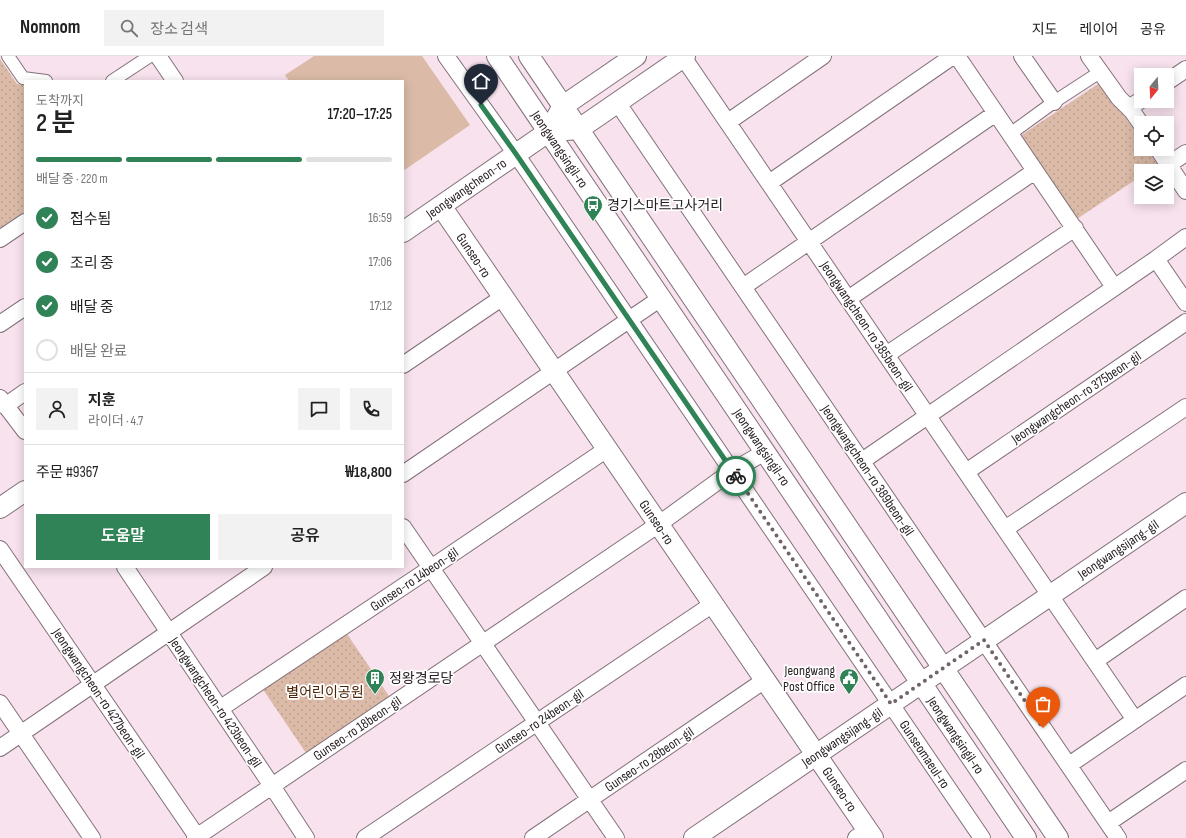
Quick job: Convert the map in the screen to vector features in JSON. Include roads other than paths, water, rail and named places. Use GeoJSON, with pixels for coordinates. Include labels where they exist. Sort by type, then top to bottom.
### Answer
{"type":"FeatureCollection","features":[{"type":"Feature","properties":{"kind":"street"},"geometry":{"type":"LineString","coordinates":[[8,56],[23,78],[38,80]]}},
{"type":"Feature","properties":{"kind":"street"},"geometry":{"type":"LineString","coordinates":[[114,80],[150,56]]}},
{"type":"Feature","properties":{"kind":"street"},"geometry":{"type":"LineString","coordinates":[[158,56],[174,80]]}},
{"type":"Feature","properties":{"kind":"street","name":"Gunseomaeul-ro"},"geometry":{"type":"LineString","coordinates":[[446,56],[516,154],[982,838]]}},
{"type":"Feature","properties":{"kind":"street","name":"Jeongwangsingil-ro"},"geometry":{"type":"LineString","coordinates":[[497,56],[1026,838]]}},
{"type":"Feature","properties":{"kind":"street","name":"Jeongwangsingil-ro"},"geometry":{"type":"LineString","coordinates":[[529,56],[1058,838]]}},
{"type":"Feature","properties":{"kind":"street","name":"Jeongwangcheon-ro"},"geometry":{"type":"LineString","coordinates":[[404,231],[548,132],[563,106],[636,56]]}},
{"type":"Feature","properties":{"kind":"street"},"geometry":{"type":"LineString","coordinates":[[728,122],[823,56]]}},
{"type":"Feature","properties":{"kind":"street"},"geometry":{"type":"LineString","coordinates":[[769,183],[953,56]]}},
{"type":"Feature","properties":{"kind":"street"},"geometry":{"type":"LineString","coordinates":[[957,56],[1114,287]]}},
{"type":"Feature","properties":{"kind":"street"},"geometry":{"type":"LineString","coordinates":[[1022,56],[1054,102]]}},
{"type":"Feature","properties":{"kind":"street"},"geometry":{"type":"LineString","coordinates":[[1089,56],[1118,98],[1134,104]]}},
{"type":"Feature","properties":{"kind":"street","name":"Jeongwangcheon-ro"},"geometry":{"type":"LineString","coordinates":[[548,132],[579,129],[684,57]]}},
{"type":"Feature","properties":{"kind":"street","name":"Jeongwangcheon-ro 385beon-gil"},"geometry":{"type":"LineString","coordinates":[[684,57],[1050,596]]}},
{"type":"Feature","properties":{"kind":"street"},"geometry":{"type":"LineString","coordinates":[[1174,77],[1186,69]]}},
{"type":"Feature","properties":{"kind":"street"},"geometry":{"type":"LineString","coordinates":[[1010,134],[1054,102],[1100,72]]}},
{"type":"Feature","properties":{"kind":"street","name":"Jeongwangcheon-ro 389beon-gil"},"geometry":{"type":"LineString","coordinates":[[617,102],[1118,838]]}},
{"type":"Feature","properties":{"kind":"street"},"geometry":{"type":"LineString","coordinates":[[1134,106],[1132,111],[1135,116]]}},
{"type":"Feature","properties":{"kind":"street"},"geometry":{"type":"LineString","coordinates":[[743,287],[996,113]]}},
{"type":"Feature","properties":{"kind":"street"},"geometry":{"type":"LineString","coordinates":[[1170,164],[1186,153]]}},
{"type":"Feature","properties":{"kind":"street"},"geometry":{"type":"LineString","coordinates":[[848,299],[1035,171]]}},
{"type":"Feature","properties":{"kind":"street"},"geometry":{"type":"LineString","coordinates":[[1174,174],[1186,191]]}},
{"type":"Feature","properties":{"kind":"street","name":"Gunseo-ro"},"geometry":{"type":"LineString","coordinates":[[441,206],[816,755],[866,835]]}},
{"type":"Feature","properties":{"kind":"street"},"geometry":{"type":"LineString","coordinates":[[0,239],[24,223]]}},
{"type":"Feature","properties":{"kind":"street"},"geometry":{"type":"LineString","coordinates":[[886,355],[1075,228]]}},
{"type":"Feature","properties":{"kind":"street"},"geometry":{"type":"LineString","coordinates":[[862,461],[1186,238]]}},
{"type":"Feature","properties":{"kind":"street"},"geometry":{"type":"LineString","coordinates":[[1156,259],[1186,303]]}},
{"type":"Feature","properties":{"kind":"street"},"geometry":{"type":"LineString","coordinates":[[404,364],[503,297]]}},
{"type":"Feature","properties":{"kind":"street"},"geometry":{"type":"LineString","coordinates":[[404,473],[661,298]]}},
{"type":"Feature","properties":{"kind":"street"},"geometry":{"type":"LineString","coordinates":[[0,324],[24,308]]}},
{"type":"Feature","properties":{"kind":"street","name":"Jeongwangcheon-ro 375beon-gil"},"geometry":{"type":"LineString","coordinates":[[966,472],[1186,322]]}},
{"type":"Feature","properties":{"kind":"street"},"geometry":{"type":"LineString","coordinates":[[24,392],[3,402],[24,430]]}},
{"type":"Feature","properties":{"kind":"street"},"geometry":{"type":"LineString","coordinates":[[1005,529],[1186,407]]}},
{"type":"Feature","properties":{"kind":"street","name":"Gunseo-ro 14beon-gil"},"geometry":{"type":"LineString","coordinates":[[221,708],[607,449]]}},
{"type":"Feature","properties":{"kind":"street"},"geometry":{"type":"LineString","coordinates":[[659,524],[732,471],[765,452]]}},
{"type":"Feature","properties":{"kind":"street"},"geometry":{"type":"LineString","coordinates":[[0,508],[24,492]]}},
{"type":"Feature","properties":{"kind":"street","name":"Jeongwangsijang-gil"},"geometry":{"type":"LineString","coordinates":[[694,838],[1186,503]]}},
{"type":"Feature","properties":{"kind":"street","name":"Gunseo-ro 18beon-gil"},"geometry":{"type":"LineString","coordinates":[[197,837],[659,524]]}},
{"type":"Feature","properties":{"kind":"street"},"geometry":{"type":"LineString","coordinates":[[404,528],[616,838]]}},
{"type":"Feature","properties":{"kind":"street","name":"Jeongwangcheon-ro 427beon-gil"},"geometry":{"type":"LineString","coordinates":[[0,549],[197,837]]}},
{"type":"Feature","properties":{"kind":"street","name":"Jeongwangcheon-ro 423beon-gil"},"geometry":{"type":"LineString","coordinates":[[126,568],[221,708],[306,838]]}},
{"type":"Feature","properties":{"kind":"street"},"geometry":{"type":"LineString","coordinates":[[0,748],[263,568]]}},
{"type":"Feature","properties":{"kind":"street"},"geometry":{"type":"LineString","coordinates":[[1050,596],[1135,720]]}},
{"type":"Feature","properties":{"kind":"street"},"geometry":{"type":"LineString","coordinates":[[1095,661],[1186,598]]}},
{"type":"Feature","properties":{"kind":"street","name":"Gunseo-ro 24beon-gil"},"geometry":{"type":"LineString","coordinates":[[365,838],[713,604]]}},
{"type":"Feature","properties":{"kind":"street","name":"Gunseo-ro 28beon-gil"},"geometry":{"type":"LineString","coordinates":[[533,838],[765,680]]}},
{"type":"Feature","properties":{"kind":"street"},"geometry":{"type":"LineString","coordinates":[[1069,766],[1186,685]]}},
{"type":"Feature","properties":{"kind":"street"},"geometry":{"type":"LineString","coordinates":[[0,703],[92,838]]}},
{"type":"Feature","properties":{"kind":"street"},"geometry":{"type":"LineString","coordinates":[[1108,823],[1186,770]]}},
{"type":"Feature","properties":{"kind":"place","name":"경기스마트고사거리"},"geometry":{"type":"Point","coordinates":[593,222]}},
{"type":"Feature","properties":{"kind":"place","name":"정왕경로당"},"geometry":{"type":"Point","coordinates":[375,695]}},
{"type":"Feature","properties":{"kind":"place","name":"Jeongwang Post Office"},"geometry":{"type":"Point","coordinates":[849,695]}},
{"type":"Feature","properties":{"kind":"park label","name":"별어린이공원"},"geometry":{"type":"Point","coordinates":[325,692]}}]}
